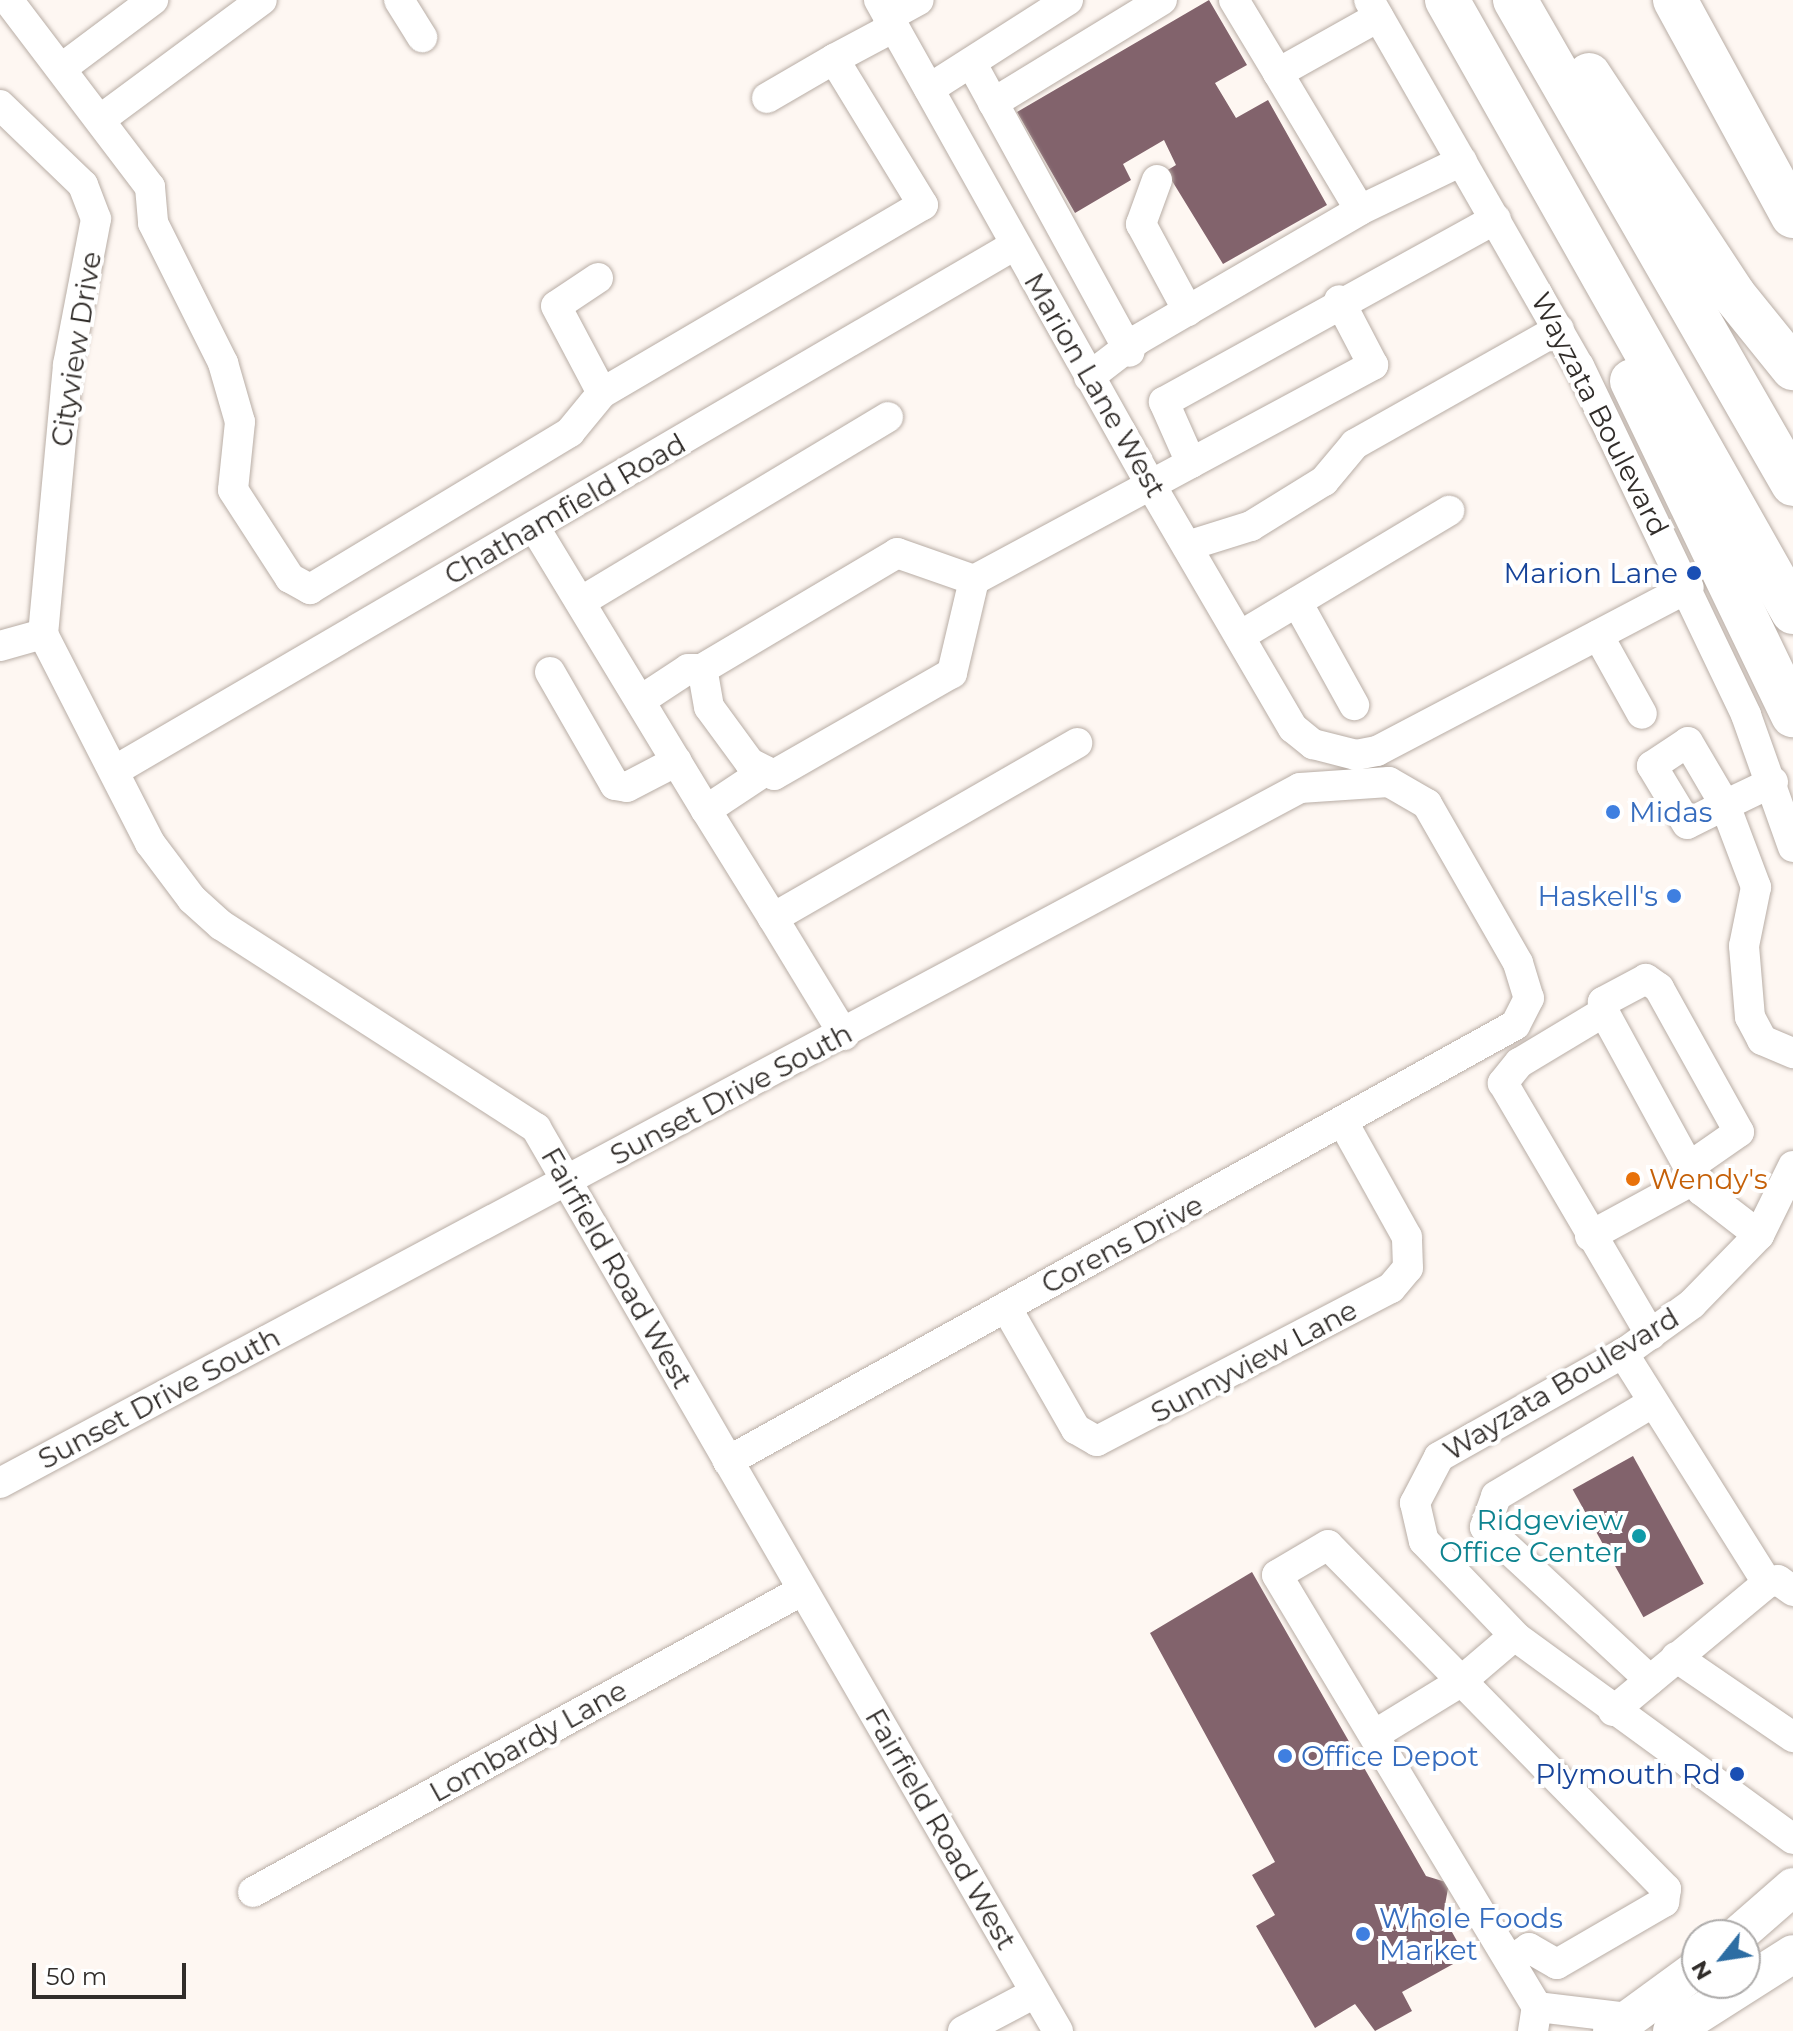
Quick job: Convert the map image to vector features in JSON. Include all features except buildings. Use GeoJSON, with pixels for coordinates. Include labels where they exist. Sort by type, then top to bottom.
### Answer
{"type":"FeatureCollection","features":[{"type":"Feature","properties":{"kind":"highway"},"geometry":{"type":"LineString","coordinates":[[1447,0],[1793,612]]}},
{"type":"Feature","properties":{"kind":"highway"},"geometry":{"type":"LineString","coordinates":[[1515,0],[1793,484]]}},
{"type":"Feature","properties":{"kind":"highway"},"geometry":{"type":"LineString","coordinates":[[1540,0],[1734,295],[1793,368]]}},
{"type":"Feature","properties":{"kind":"highway"},"geometry":{"type":"LineString","coordinates":[[1675,0],[1793,216]]}},
{"type":"Feature","properties":{"kind":"highway"},"geometry":{"type":"LineString","coordinates":[[1702,47],[1712,0]]}},
{"type":"Feature","properties":{"kind":"highway"},"geometry":{"type":"LineString","coordinates":[[1603,279],[1637,396],[1793,715]]}},
{"type":"Feature","properties":{"kind":"main road"},"geometry":{"type":"LineString","coordinates":[[1756,1919],[1793,1887]]}},
{"type":"Feature","properties":{"kind":"main road"},"geometry":{"type":"LineString","coordinates":[[1672,2031],[1793,1954]]}},
{"type":"Feature","properties":{"kind":"main road"},"geometry":{"type":"LineString","coordinates":[[1621,2025],[1681,1981]]}},
{"type":"Feature","properties":{"kind":"street"},"geometry":{"type":"LineString","coordinates":[[8,0],[150,187],[153,223],[223,363],[240,422],[233,490],[290,578],[310,589],[570,432],[602,393],[923,205],[834,59]]}},
{"type":"Feature","properties":{"kind":"street"},"geometry":{"type":"LineString","coordinates":[[62,68],[153,0]]}},
{"type":"Feature","properties":{"kind":"street"},"geometry":{"type":"LineString","coordinates":[[101,119],[262,0]]}},
{"type":"Feature","properties":{"kind":"street"},"geometry":{"type":"LineString","coordinates":[[399,0],[422,37]]}},
{"type":"Feature","properties":{"kind":"street"},"geometry":{"type":"LineString","coordinates":[[767,98],[834,59],[887,15],[919,0]]}},
{"type":"Feature","properties":{"kind":"street"},"geometry":{"type":"LineString","coordinates":[[929,89],[1068,0]]}},
{"type":"Feature","properties":{"kind":"street"},"geometry":{"type":"LineString","coordinates":[[993,103],[1162,0]]}},
{"type":"Feature","properties":{"kind":"street"},"geometry":{"type":"LineString","coordinates":[[1234,0],[1360,210]]}},
{"type":"Feature","properties":{"kind":"street"},"geometry":{"type":"LineString","coordinates":[[1278,73],[1313,54],[1374,8]]}},
{"type":"Feature","properties":{"kind":"street","name":"Wayzata Boulevard"},"geometry":{"type":"LineString","coordinates":[[1374,8],[1559,329],[1689,587],[1773,782],[1793,847]]}},
{"type":"Feature","properties":{"kind":"street","name":"Marion Lane West"},"geometry":{"type":"LineString","coordinates":[[887,15],[1089,377],[1293,728],[1332,752],[1377,751],[1598,635]]}},
{"type":"Feature","properties":{"kind":"street"},"geometry":{"type":"LineString","coordinates":[[972,64],[1130,352]]}},
{"type":"Feature","properties":{"kind":"street","name":"Cityview Drive"},"geometry":{"type":"LineString","coordinates":[[0,105],[83,185],[96,219],[68,365],[43,634]]}},
{"type":"Feature","properties":{"kind":"street"},"geometry":{"type":"LineString","coordinates":[[1089,377],[1130,352],[1137,340],[1360,210],[1462,161]]}},
{"type":"Feature","properties":{"kind":"street"},"geometry":{"type":"LineString","coordinates":[[1157,180],[1141,224],[1188,311]]}},
{"type":"Feature","properties":{"kind":"street"},"geometry":{"type":"LineString","coordinates":[[1191,463],[1164,402],[1339,300],[1496,219]]}},
{"type":"Feature","properties":{"kind":"street","name":"Chathamfield Road"},"geometry":{"type":"LineString","coordinates":[[114,771],[1015,245]]}},
{"type":"Feature","properties":{"kind":"street"},"geometry":{"type":"LineString","coordinates":[[598,278],[556,306],[602,393]]}},
{"type":"Feature","properties":{"kind":"street"},"geometry":{"type":"LineString","coordinates":[[641,700],[688,669],[702,669],[897,553],[974,580],[1152,487],[1373,365],[1339,300]]}},
{"type":"Feature","properties":{"kind":"street"},"geometry":{"type":"LineString","coordinates":[[1187,546],[1251,526],[1324,481],[1355,444],[1559,329]]}},
{"type":"Feature","properties":{"kind":"street"},"geometry":{"type":"LineString","coordinates":[[582,601],[888,417]]}},
{"type":"Feature","properties":{"kind":"street"},"geometry":{"type":"LineString","coordinates":[[1240,636],[1449,511]]}},
{"type":"Feature","properties":{"kind":"street"},"geometry":{"type":"LineString","coordinates":[[535,528],[844,1035]]}},
{"type":"Feature","properties":{"kind":"street"},"geometry":{"type":"LineString","coordinates":[[702,669],[709,707],[750,763],[774,775],[952,673],[974,580]]}},
{"type":"Feature","properties":{"kind":"street"},"geometry":{"type":"LineString","coordinates":[[1642,714],[1598,635],[1689,587]]}},
{"type":"Feature","properties":{"kind":"street"},"geometry":{"type":"LineString","coordinates":[[1297,602],[1354,705]]}},
{"type":"Feature","properties":{"kind":"street"},"geometry":{"type":"LineString","coordinates":[[0,646],[43,634]]}},
{"type":"Feature","properties":{"kind":"street","name":"Fairfield Road West"},"geometry":{"type":"LineString","coordinates":[[43,634],[170,873],[202,908],[513,1108],[536,1128],[1058,2031]]}},
{"type":"Feature","properties":{"kind":"street"},"geometry":{"type":"LineString","coordinates":[[550,672],[615,785],[627,787],[677,761]]}},
{"type":"Feature","properties":{"kind":"street"},"geometry":{"type":"LineString","coordinates":[[773,918],[1077,743]]}},
{"type":"Feature","properties":{"kind":"street"},"geometry":{"type":"LineString","coordinates":[[706,810],[765,771]]}},
{"type":"Feature","properties":{"kind":"street","name":"Sunset Drive South"},"geometry":{"type":"LineString","coordinates":[[0,1483],[844,1035],[1300,788],[1389,782],[1427,804]]}},
{"type":"Feature","properties":{"kind":"street"},"geometry":{"type":"LineString","coordinates":[[1773,782],[1725,805],[1756,887],[1744,959],[1750,1017],[1762,1040],[1793,1053]]}},
{"type":"Feature","properties":{"kind":"street","name":"Corens Drive"},"geometry":{"type":"LineString","coordinates":[[728,1461],[1344,1124],[1515,1025],[1529,998],[1518,963],[1427,804]]}},
{"type":"Feature","properties":{"kind":"street"},"geometry":{"type":"LineString","coordinates":[[1590,1236],[1695,1171],[1739,1132],[1659,988],[1640,981],[1603,1002],[1604,1012],[1695,1171],[1710,1200],[1759,1235]]}},
{"type":"Feature","properties":{"kind":"street"},"geometry":{"type":"LineString","coordinates":[[1604,1012],[1519,1063],[1503,1083],[1590,1236],[1651,1335]]}},
{"type":"Feature","properties":{"kind":"street","name":"Sunnyview Lane"},"geometry":{"type":"LineString","coordinates":[[1006,1307],[1076,1429],[1097,1441],[1391,1288],[1408,1268],[1407,1237],[1344,1124]]}},
{"type":"Feature","properties":{"kind":"street","name":"Wayzata Boulevard"},"geometry":{"type":"LineString","coordinates":[[1793,1166],[1759,1235],[1651,1335],[1460,1443],[1418,1485],[1424,1541],[1514,1636],[1793,1839]]}},
{"type":"Feature","properties":{"kind":"street"},"geometry":{"type":"LineString","coordinates":[[1613,1711],[1676,1657],[1780,1587],[1652,1403],[1623,1353]]}},
{"type":"Feature","properties":{"kind":"street"},"geometry":{"type":"LineString","coordinates":[[1650,1680],[1485,1527],[1496,1496],[1652,1403]]}},
{"type":"Feature","properties":{"kind":"street"},"geometry":{"type":"LineString","coordinates":[[1510,1961],[1529,1948],[1557,1964],[1664,1902],[1666,1889],[1459,1683],[1328,1545],[1277,1575],[1510,1961],[1535,2019],[1621,2025]]}},
{"type":"Feature","properties":{"kind":"street","name":"Lombardy Lane"},"geometry":{"type":"LineString","coordinates":[[253,1892],[803,1590]]}},
{"type":"Feature","properties":{"kind":"street"},"geometry":{"type":"LineString","coordinates":[[1374,1735],[1459,1683],[1514,1636]]}},
{"type":"Feature","properties":{"kind":"street"},"geometry":{"type":"LineString","coordinates":[[1676,1657],[1793,1737]]}},
{"type":"Feature","properties":{"kind":"street"},"geometry":{"type":"LineString","coordinates":[[963,2031],[1035,1993]]}},
{"type":"Feature","properties":{"kind":"place","name":"Marion Lane"},"geometry":{"type":"Point","coordinates":[1694,573]}},
{"type":"Feature","properties":{"kind":"place","name":"Midas"},"geometry":{"type":"Point","coordinates":[1613,812]}},
{"type":"Feature","properties":{"kind":"place","name":"Haskell's"},"geometry":{"type":"Point","coordinates":[1674,896]}},
{"type":"Feature","properties":{"kind":"place","name":"Wendy's"},"geometry":{"type":"Point","coordinates":[1633,1179]}},
{"type":"Feature","properties":{"kind":"place","name":"Ridgeview Office Center"},"geometry":{"type":"Point","coordinates":[1639,1536]}},
{"type":"Feature","properties":{"kind":"place","name":"Office Depot"},"geometry":{"type":"Point","coordinates":[1285,1756]}},
{"type":"Feature","properties":{"kind":"place","name":"Plymouth Rd"},"geometry":{"type":"Point","coordinates":[1737,1774]}},
{"type":"Feature","properties":{"kind":"place","name":"Whole Foods Market"},"geometry":{"type":"Point","coordinates":[1363,1934]}}]}
